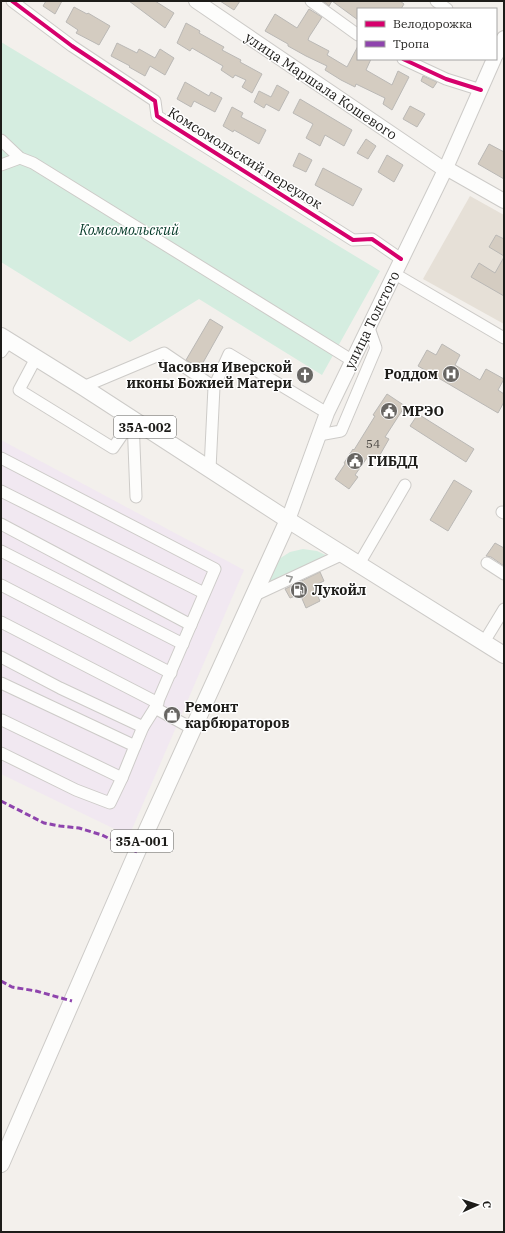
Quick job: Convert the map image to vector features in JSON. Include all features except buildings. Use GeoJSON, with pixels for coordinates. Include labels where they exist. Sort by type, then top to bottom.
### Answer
{"type":"FeatureCollection","features":[{"type":"Feature","properties":{"kind":"highway","name":"35А-002"},"geometry":{"type":"LineString","coordinates":[[4,343],[36,358],[83,387],[288,520],[504,655]]}},
{"type":"Feature","properties":{"kind":"highway","name":"35А-001"},"geometry":{"type":"LineString","coordinates":[[1,1164],[134,859],[288,520]]}},
{"type":"Feature","properties":{"kind":"main road","name":"улица Маршала Кошевого"},"geometry":{"type":"LineString","coordinates":[[196,1],[445,169],[504,201]]}},
{"type":"Feature","properties":{"kind":"main road","name":"улица Толстого"},"geometry":{"type":"LineString","coordinates":[[288,520],[328,413],[445,169],[494,60]]}},
{"type":"Feature","properties":{"kind":"street","name":"Комсомольский переулок"},"geometry":{"type":"LineString","coordinates":[[12,1],[72,46],[155,101],[157,116],[353,240],[372,239],[401,259]]}},
{"type":"Feature","properties":{"kind":"street"},"geometry":{"type":"LineString","coordinates":[[311,1],[357,34]]}},
{"type":"Feature","properties":{"kind":"street"},"geometry":{"type":"LineString","coordinates":[[436,1],[446,8]]}},
{"type":"Feature","properties":{"kind":"street"},"geometry":{"type":"LineString","coordinates":[[405,60],[446,79],[481,90]]}},
{"type":"Feature","properties":{"kind":"street"},"geometry":{"type":"LineString","coordinates":[[1,140],[20,158],[34,162],[353,361]]}},
{"type":"Feature","properties":{"kind":"street"},"geometry":{"type":"LineString","coordinates":[[1,165],[20,158]]}},
{"type":"Feature","properties":{"kind":"street"},"geometry":{"type":"LineString","coordinates":[[395,274],[504,338]]}},
{"type":"Feature","properties":{"kind":"street"},"geometry":{"type":"LineString","coordinates":[[319,435],[341,431],[376,348],[369,328]]}},
{"type":"Feature","properties":{"kind":"street"},"geometry":{"type":"LineString","coordinates":[[83,387],[164,353],[214,386]]}},
{"type":"Feature","properties":{"kind":"street"},"geometry":{"type":"LineString","coordinates":[[210,469],[214,386],[229,354],[328,413]]}},
{"type":"Feature","properties":{"kind":"street"},"geometry":{"type":"LineString","coordinates":[[36,358],[19,390],[113,448],[133,419]]}},
{"type":"Feature","properties":{"kind":"street"},"geometry":{"type":"LineString","coordinates":[[133,419],[136,497]]}},
{"type":"Feature","properties":{"kind":"street"},"geometry":{"type":"LineString","coordinates":[[1,458],[215,569],[171,673],[156,705],[143,727],[110,803],[76,790],[1,753]]}},
{"type":"Feature","properties":{"kind":"street"},"geometry":{"type":"LineString","coordinates":[[358,564],[405,486]]}},
{"type":"Feature","properties":{"kind":"street"},"geometry":{"type":"LineString","coordinates":[[1,491],[204,593]]}},
{"type":"Feature","properties":{"kind":"street"},"geometry":{"type":"LineString","coordinates":[[1,524],[191,624]]}},
{"type":"Feature","properties":{"kind":"street"},"geometry":{"type":"LineString","coordinates":[[1,551],[183,644]]}},
{"type":"Feature","properties":{"kind":"street"},"geometry":{"type":"LineString","coordinates":[[254,595],[343,554]]}},
{"type":"Feature","properties":{"kind":"street"},"geometry":{"type":"LineString","coordinates":[[487,564],[504,574]]}},
{"type":"Feature","properties":{"kind":"street"},"geometry":{"type":"LineString","coordinates":[[1,585],[171,673]]}},
{"type":"Feature","properties":{"kind":"street"},"geometry":{"type":"LineString","coordinates":[[484,642],[504,609]]}},
{"type":"Feature","properties":{"kind":"street"},"geometry":{"type":"LineString","coordinates":[[1,622],[156,705],[193,729]]}},
{"type":"Feature","properties":{"kind":"street"},"geometry":{"type":"LineString","coordinates":[[1,657],[60,688],[143,727]]}},
{"type":"Feature","properties":{"kind":"street"},"geometry":{"type":"LineString","coordinates":[[1,682],[135,746]]}},
{"type":"Feature","properties":{"kind":"street"},"geometry":{"type":"LineString","coordinates":[[1,720],[122,778]]}},
{"type":"Feature","properties":{"kind":"shaded area"},"geometry":{"type":"Polygon","coordinates":[[[470,196],[504,215],[504,324],[423,279],[470,196]]]}},
{"type":"Feature","properties":{"kind":"shaded area"},"geometry":{"type":"Polygon","coordinates":[[[1,440],[244,570],[129,836],[1,774],[1,440]]]}},
{"type":"Feature","properties":{"kind":"green space","name":"Комсомольский"},"geometry":{"type":"Polygon","coordinates":[[[1,42],[380,271],[322,375],[199,299],[130,342],[1,262],[1,42]]]}},
{"type":"Feature","properties":{"kind":"green space"},"geometry":{"type":"Polygon","coordinates":[[[303,549],[317,551],[330,557],[263,586],[279,559],[290,552],[303,549]]]}},
{"type":"Feature","properties":{"kind":"marked path"},"geometry":{"type":"LineString","coordinates":[[1,801],[44,823],[79,828],[102,835],[137,852]]}},
{"type":"Feature","properties":{"kind":"marked path"},"geometry":{"type":"LineString","coordinates":[[1,981],[12,987],[36,991],[72,1001]]}},
{"type":"Feature","properties":{"kind":"cycle path"},"geometry":{"type":"LineString","coordinates":[[12,1],[72,46],[155,101],[157,116],[353,240],[372,239],[401,259]]}},
{"type":"Feature","properties":{"kind":"cycle path"},"geometry":{"type":"LineString","coordinates":[[405,60],[446,79],[481,90]]}},
{"type":"Feature","properties":{"kind":"place","name":"Роддом"},"geometry":{"type":"Point","coordinates":[451,374]}},
{"type":"Feature","properties":{"kind":"place","name":"Часовня Иверской иконы Божией Матери"},"geometry":{"type":"Point","coordinates":[305,375]}},
{"type":"Feature","properties":{"kind":"place","name":"МРЭО"},"geometry":{"type":"Point","coordinates":[389,411]}},
{"type":"Feature","properties":{"kind":"place","name":"ГИБДД"},"geometry":{"type":"Point","coordinates":[355,461]}},
{"type":"Feature","properties":{"kind":"place","name":"Лукойл"},"geometry":{"type":"Point","coordinates":[299,590]}},
{"type":"Feature","properties":{"kind":"place","name":"Ремонт карбюраторов"},"geometry":{"type":"Point","coordinates":[172,715]}}]}
